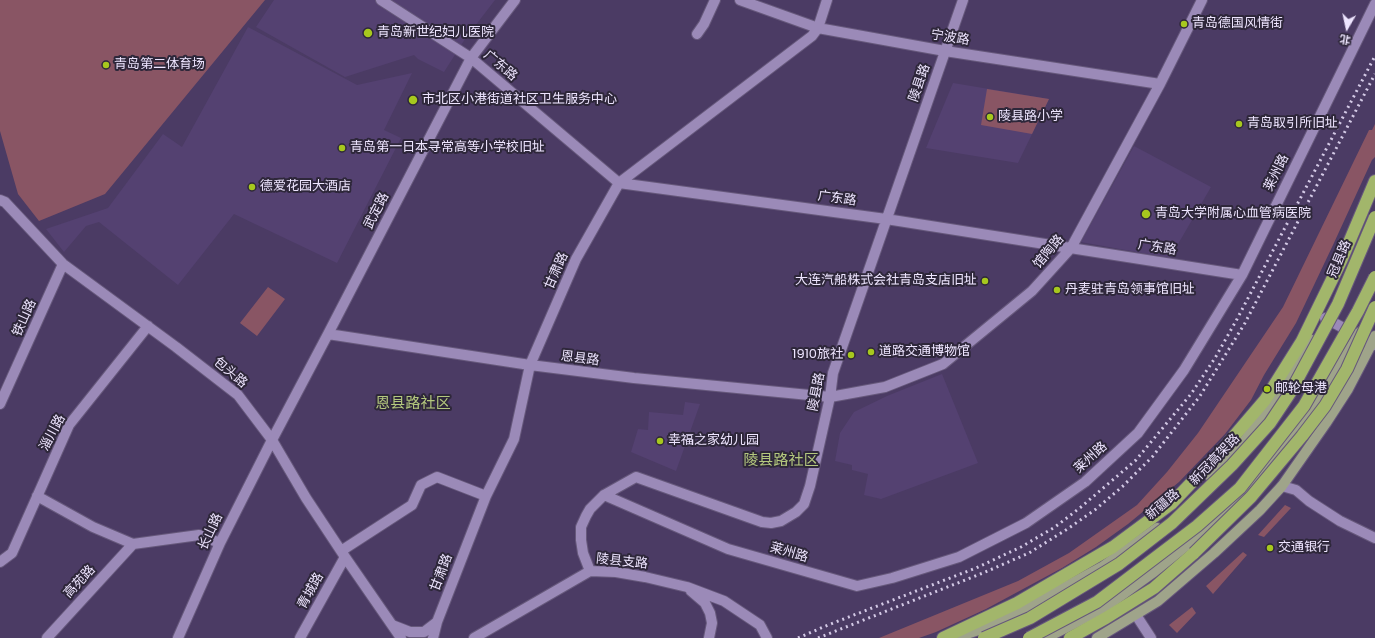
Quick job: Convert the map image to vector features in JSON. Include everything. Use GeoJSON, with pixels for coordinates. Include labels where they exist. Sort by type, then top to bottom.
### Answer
{"type":"FeatureCollection","features":[{"type":"Feature","properties":{"kind":"highway"},"geometry":{"type":"LineString","coordinates":[[943,638],[1017,603],[1113,547],[1171,504],[1217,456],[1265,400],[1302,341],[1342,259],[1375,182]]}},
{"type":"Feature","properties":{"kind":"highway","name":"新冠高架路"},"geometry":{"type":"LineString","coordinates":[[984,638],[1030,618],[1119,564],[1172,523],[1232,465],[1270,422],[1290,393],[1338,304],[1375,217]]}},
{"type":"Feature","properties":{"kind":"highway"},"geometry":{"type":"LineString","coordinates":[[1029,638],[1097,602],[1197,526],[1240,488],[1304,406],[1358,311],[1375,277]]}},
{"type":"Feature","properties":{"kind":"highway"},"geometry":{"type":"LineString","coordinates":[[1070,638],[1106,618],[1154,588],[1194,553],[1251,497],[1325,406],[1347,369],[1375,307]]}},
{"type":"Feature","properties":{"kind":"main road","name":"冠县路"},"geometry":{"type":"LineString","coordinates":[[1325,318],[1342,287],[1375,208]]}},
{"type":"Feature","properties":{"kind":"main road"},"geometry":{"type":"LineString","coordinates":[[1046,638],[1104,608],[1154,572],[1192,541],[1241,496],[1284,448],[1317,402],[1357,335],[1375,314]]}},
{"type":"Feature","properties":{"kind":"main road","name":"新疆路"},"geometry":{"type":"LineString","coordinates":[[954,638],[999,623],[1102,567],[1178,512],[1235,453],[1278,396],[1325,318]]}},
{"type":"Feature","properties":{"kind":"main road"},"geometry":{"type":"LineString","coordinates":[[1097,638],[1158,601],[1214,553],[1260,510],[1282,486],[1326,423],[1348,389],[1374,341]]}},
{"type":"Feature","properties":{"kind":"street","name":"广东路"},"geometry":{"type":"LineString","coordinates":[[381,0],[470,58],[619,183],[886,219],[1242,275]]}},
{"type":"Feature","properties":{"kind":"street","name":"武定路"},"geometry":{"type":"LineString","coordinates":[[272,440],[470,58],[515,0]]}},
{"type":"Feature","properties":{"kind":"street"},"geometry":{"type":"LineString","coordinates":[[697,34],[704,24],[716,0]]}},
{"type":"Feature","properties":{"kind":"street","name":"宁波路"},"geometry":{"type":"LineString","coordinates":[[740,0],[818,28],[945,51],[1160,84]]}},
{"type":"Feature","properties":{"kind":"street","name":"甘肃路"},"geometry":{"type":"LineString","coordinates":[[433,638],[437,622],[486,496],[514,439],[530,366],[576,259],[619,183],[812,36],[818,28],[827,0]]}},
{"type":"Feature","properties":{"kind":"street","name":"陵县路"},"geometry":{"type":"LineString","coordinates":[[590,571],[583,553],[581,540],[581,527],[586,516],[590,509],[604,495],[636,477],[762,522],[771,523],[781,521],[796,512],[804,504],[807,498],[830,397],[833,373],[964,0]]}},
{"type":"Feature","properties":{"kind":"street","name":"馆陶路"},"geometry":{"type":"LineString","coordinates":[[830,397],[885,387],[943,364],[1032,291],[1071,248],[1160,84],[1202,0]]}},
{"type":"Feature","properties":{"kind":"street","name":"莱州路"},"geometry":{"type":"LineString","coordinates":[[604,495],[728,549],[858,586],[892,578],[959,556],[1026,523],[1085,482],[1138,433],[1184,370],[1242,275],[1375,4]]}},
{"type":"Feature","properties":{"kind":"street","name":"包头路"},"geometry":{"type":"LineString","coordinates":[[0,193],[2,201],[63,264],[148,326],[238,395],[272,440],[306,498],[401,638]]}},
{"type":"Feature","properties":{"kind":"street","name":"铁山路"},"geometry":{"type":"LineString","coordinates":[[0,404],[63,264]]}},
{"type":"Feature","properties":{"kind":"street"},"geometry":{"type":"LineString","coordinates":[[1325,318],[1357,335],[1374,341]]}},
{"type":"Feature","properties":{"kind":"street","name":"淄川路"},"geometry":{"type":"LineString","coordinates":[[0,562],[12,553],[69,425],[148,326]]}},
{"type":"Feature","properties":{"kind":"street","name":"恩县路"},"geometry":{"type":"LineString","coordinates":[[328,334],[530,366],[634,378],[830,397]]}},
{"type":"Feature","properties":{"kind":"street","name":"长山路"},"geometry":{"type":"LineString","coordinates":[[178,638],[220,543],[272,440]]}},
{"type":"Feature","properties":{"kind":"street"},"geometry":{"type":"LineString","coordinates":[[343,554],[412,505],[421,486],[437,477],[486,496]]}},
{"type":"Feature","properties":{"kind":"street"},"geometry":{"type":"LineString","coordinates":[[1282,486],[1296,490],[1309,501],[1340,521],[1375,538]]}},
{"type":"Feature","properties":{"kind":"street"},"geometry":{"type":"LineString","coordinates":[[37,496],[93,528],[133,544],[199,535],[220,543]]}},
{"type":"Feature","properties":{"kind":"street","name":"高苑路"},"geometry":{"type":"LineString","coordinates":[[47,638],[133,544]]}},
{"type":"Feature","properties":{"kind":"street","name":"青城路"},"geometry":{"type":"LineString","coordinates":[[300,638],[343,554]]}},
{"type":"Feature","properties":{"kind":"street","name":"陵县支路"},"geometry":{"type":"LineString","coordinates":[[474,638],[590,571],[616,572],[645,577],[687,587],[724,601],[760,625],[767,638]]}},
{"type":"Feature","properties":{"kind":"street"},"geometry":{"type":"LineString","coordinates":[[687,587],[705,603],[710,613],[712,623],[709,638]]}},
{"type":"Feature","properties":{"kind":"street"},"geometry":{"type":"LineString","coordinates":[[1136,614],[1151,638]]}},
{"type":"Feature","properties":{"kind":"street"},"geometry":{"type":"LineString","coordinates":[[392,625],[410,632],[424,632],[437,622]]}},
{"type":"Feature","properties":{"kind":"shaded area","name":"青岛第二体育场"},"geometry":{"type":"Polygon","coordinates":[[[0,0],[265,0],[105,194],[39,221],[18,194],[0,131],[0,0]]]}},
{"type":"Feature","properties":{"kind":"shaded area","name":"青岛新世纪妇儿医院"},"geometry":{"type":"Polygon","coordinates":[[[274,0],[495,0],[465,39],[444,72],[418,59],[414,55],[345,77],[256,27],[274,0]]]}},
{"type":"Feature","properties":{"kind":"shaded area"},"geometry":{"type":"Polygon","coordinates":[[[248,27],[357,85],[412,73],[384,130],[401,138],[337,263],[234,214],[178,285],[99,222],[86,226],[64,252],[46,229],[108,208],[163,134],[182,147],[248,27]]]}},
{"type":"Feature","properties":{"kind":"shaded area","name":"陵县路小学"},"geometry":{"type":"Polygon","coordinates":[[[953,83],[1049,99],[1018,163],[926,148],[953,83]]]}},
{"type":"Feature","properties":{"kind":"shaded area"},"geometry":{"type":"Polygon","coordinates":[[[987,89],[1049,99],[1032,134],[981,125],[987,89]]]}},
{"type":"Feature","properties":{"kind":"shaded area"},"geometry":{"type":"Polygon","coordinates":[[[1375,124],[1375,157],[1372,160],[1296,323],[1264,375],[1251,400],[1225,434],[1179,482],[1128,524],[1096,547],[1062,568],[986,609],[936,632],[919,638],[879,638],[1018,581],[1069,553],[1137,505],[1167,472],[1198,433],[1283,307],[1369,130],[1372,130],[1375,124]]]}},
{"type":"Feature","properties":{"kind":"shaded area","name":"青岛大学附属心血管病医院"},"geometry":{"type":"Polygon","coordinates":[[[1134,146],[1211,187],[1170,258],[1081,242],[1134,146]]]}},
{"type":"Feature","properties":{"kind":"shaded area"},"geometry":{"type":"Polygon","coordinates":[[[268,287],[285,299],[257,336],[240,323],[268,287]]]}},
{"type":"Feature","properties":{"kind":"shaded area"},"geometry":{"type":"Polygon","coordinates":[[[942,374],[978,463],[881,499],[864,495],[868,474],[852,470],[852,465],[835,461],[840,433],[854,412],[887,396],[942,374]]]}},
{"type":"Feature","properties":{"kind":"shaded area","name":"幸福之家幼儿园"},"geometry":{"type":"Polygon","coordinates":[[[685,402],[700,404],[676,471],[631,452],[638,429],[648,430],[649,412],[683,415],[685,402]]]}},
{"type":"Feature","properties":{"kind":"shaded area"},"geometry":{"type":"Polygon","coordinates":[[[1285,505],[1291,508],[1264,537],[1258,535],[1285,505]]]}},
{"type":"Feature","properties":{"kind":"shaded area"},"geometry":{"type":"Polygon","coordinates":[[[1243,552],[1247,555],[1213,594],[1206,586],[1243,552]]]}},
{"type":"Feature","properties":{"kind":"shaded area"},"geometry":{"type":"Polygon","coordinates":[[[1192,607],[1196,613],[1177,633],[1169,625],[1192,607]]]}},
{"type":"Feature","properties":{"kind":"railway"},"geometry":{"type":"LineString","coordinates":[[798,638],[976,568],[1021,547],[1055,527],[1136,460],[1191,394],[1215,358],[1236,321],[1375,56]]}},
{"type":"Feature","properties":{"kind":"railway"},"geometry":{"type":"LineString","coordinates":[[818,638],[983,573],[1029,553],[1096,509],[1123,486],[1153,456],[1200,396],[1245,323],[1375,74]]}},
{"type":"Feature","properties":{"kind":"place","name":"青岛德国风情街"},"geometry":{"type":"Point","coordinates":[1184,24]}},
{"type":"Feature","properties":{"kind":"place","name":"青岛新世纪妇儿医院"},"geometry":{"type":"Point","coordinates":[368,33]}},
{"type":"Feature","properties":{"kind":"place","name":"青岛第二体育场"},"geometry":{"type":"Point","coordinates":[106,65]}},
{"type":"Feature","properties":{"kind":"place","name":"市北区小港街道社区卫生服务中心"},"geometry":{"type":"Point","coordinates":[413,100]}},
{"type":"Feature","properties":{"kind":"place","name":"陵县路小学"},"geometry":{"type":"Point","coordinates":[990,117]}},
{"type":"Feature","properties":{"kind":"place","name":"青岛取引所旧址"},"geometry":{"type":"Point","coordinates":[1239,124]}},
{"type":"Feature","properties":{"kind":"place","name":"青岛第一日本寻常高等小学校旧址"},"geometry":{"type":"Point","coordinates":[342,148]}},
{"type":"Feature","properties":{"kind":"place","name":"德爱花园大酒店"},"geometry":{"type":"Point","coordinates":[252,187]}},
{"type":"Feature","properties":{"kind":"place","name":"青岛大学附属心血管病医院"},"geometry":{"type":"Point","coordinates":[1146,214]}},
{"type":"Feature","properties":{"kind":"place","name":"大连汽船株式会社青岛支店旧址"},"geometry":{"type":"Point","coordinates":[985,281]}},
{"type":"Feature","properties":{"kind":"place","name":"丹麦驻青岛领事馆旧址"},"geometry":{"type":"Point","coordinates":[1057,290]}},
{"type":"Feature","properties":{"kind":"place","name":"道路交通博物馆"},"geometry":{"type":"Point","coordinates":[871,352]}},
{"type":"Feature","properties":{"kind":"place","name":"1910旅社"},"geometry":{"type":"Point","coordinates":[851,355]}},
{"type":"Feature","properties":{"kind":"place","name":"邮轮母港"},"geometry":{"type":"Point","coordinates":[1267,389]}},
{"type":"Feature","properties":{"kind":"place","name":"幸福之家幼儿园"},"geometry":{"type":"Point","coordinates":[660,441]}},
{"type":"Feature","properties":{"kind":"place","name":"交通银行"},"geometry":{"type":"Point","coordinates":[1270,548]}},
{"type":"Feature","properties":{"kind":"district","name":"恩县路社区"},"geometry":{"type":"Point","coordinates":[413,404]}},
{"type":"Feature","properties":{"kind":"district","name":"陵县路社区"},"geometry":{"type":"Point","coordinates":[781,461]}}]}
